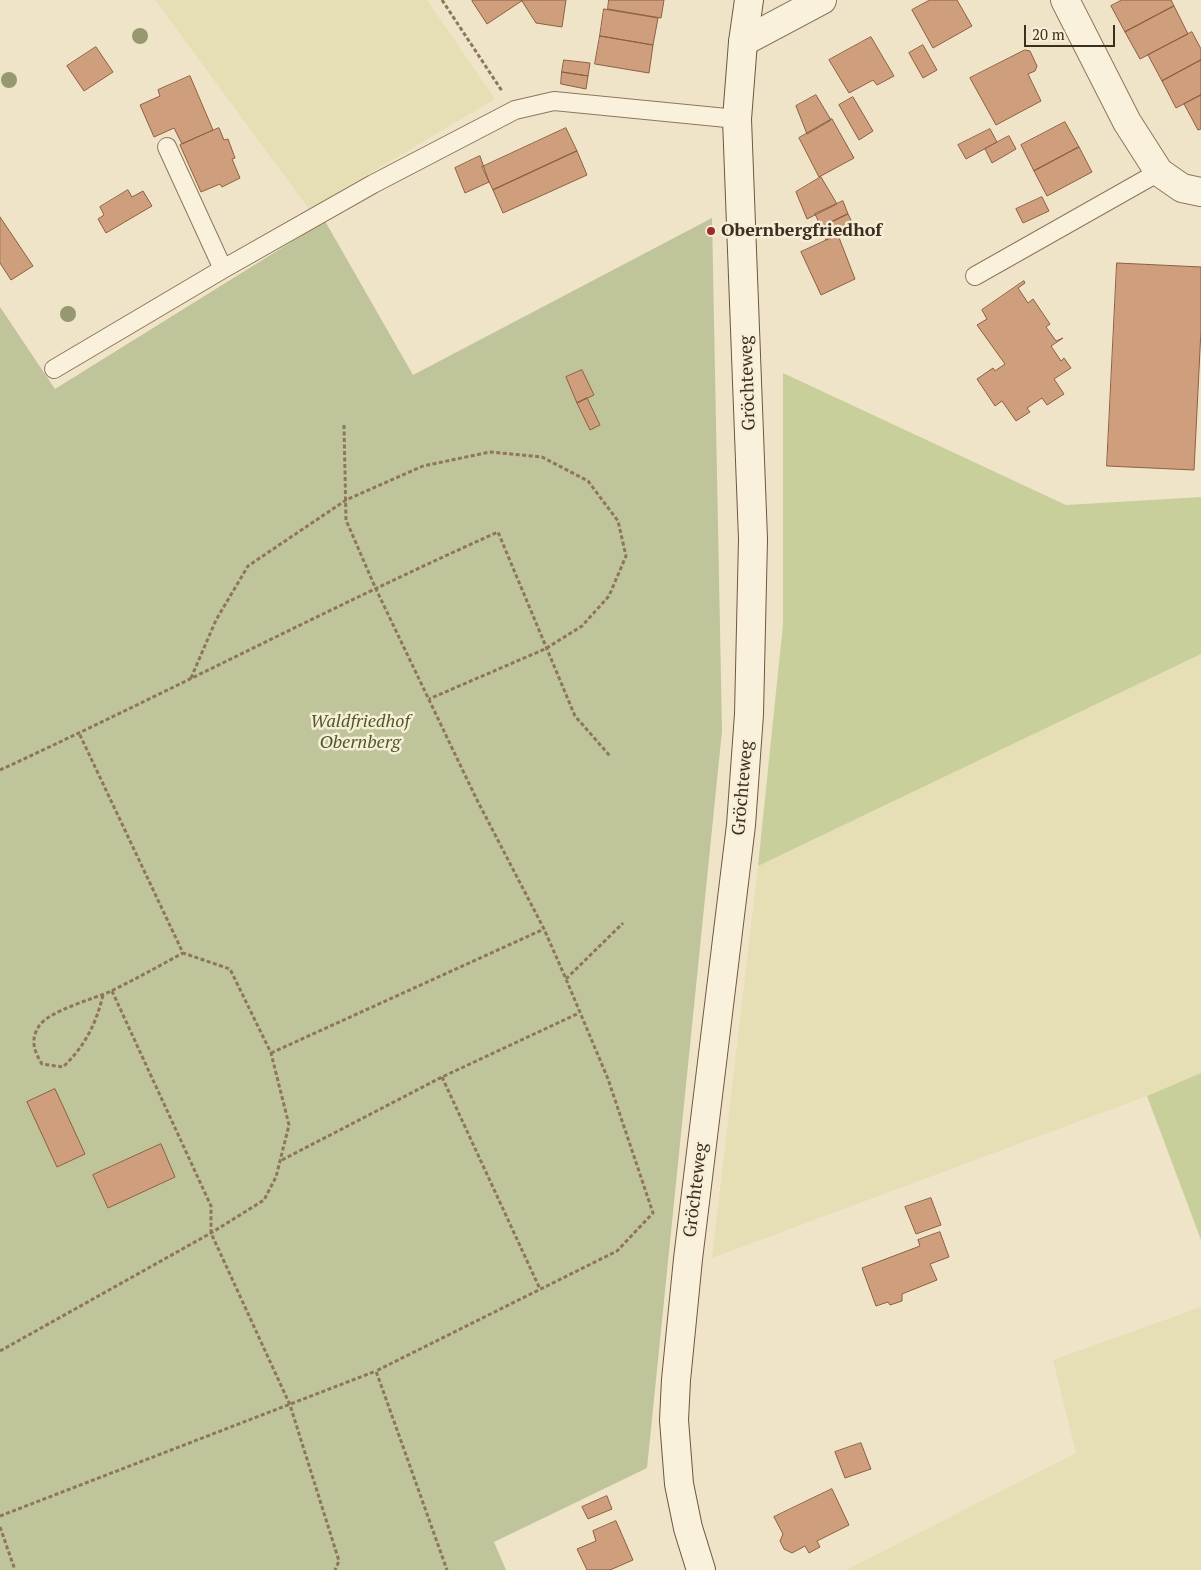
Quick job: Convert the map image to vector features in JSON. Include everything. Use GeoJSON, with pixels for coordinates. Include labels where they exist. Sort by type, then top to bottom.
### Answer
{"type":"FeatureCollection","features":[{"type":"Feature","properties":{"kind":"street","name":"Gröchteweg"},"geometry":{"type":"LineString","coordinates":[[701,1570],[688,1528],[679,1484],[674,1420],[688,1258],[741,825],[749,714],[753,540],[737,119],[748,0]]}},
{"type":"Feature","properties":{"kind":"street"},"geometry":{"type":"LineString","coordinates":[[743,42],[822,0]]}},
{"type":"Feature","properties":{"kind":"street"},"geometry":{"type":"LineString","coordinates":[[1065,0],[1127,122],[1159,172],[1182,188],[1201,192]]}},
{"type":"Feature","properties":{"kind":"lane"},"geometry":{"type":"LineString","coordinates":[[54,370],[223,269],[373,184],[515,110],[554,101],[737,119]]}},
{"type":"Feature","properties":{"kind":"lane"},"geometry":{"type":"LineString","coordinates":[[167,147],[223,269]]}},
{"type":"Feature","properties":{"kind":"lane"},"geometry":{"type":"LineString","coordinates":[[975,276],[1159,172]]}},
{"type":"Feature","properties":{"kind":"path"},"geometry":{"type":"LineString","coordinates":[[442,0],[515,110]]}},
{"type":"Feature","properties":{"kind":"path"},"geometry":{"type":"LineString","coordinates":[[0,1516],[376,1372],[617,1251],[653,1213],[608,1079],[544,929],[476,798],[375,587],[346,520],[344,425]]}},
{"type":"Feature","properties":{"kind":"path"},"geometry":{"type":"LineString","coordinates":[[191,678],[216,620],[248,566],[346,500],[422,466],[490,452],[542,457],[588,481],[618,521],[626,556],[610,596],[582,626],[545,649],[429,699]]}},
{"type":"Feature","properties":{"kind":"path"},"geometry":{"type":"LineString","coordinates":[[0,770],[375,587],[498,532],[545,649],[575,716],[610,756]]}},
{"type":"Feature","properties":{"kind":"path"},"geometry":{"type":"LineString","coordinates":[[0,1351],[212,1233],[264,1200],[276,1178],[282,1160],[289,1125],[271,1053],[230,969],[183,953],[79,733]]}},
{"type":"Feature","properties":{"kind":"path"},"geometry":{"type":"LineString","coordinates":[[566,979],[623,923]]}},
{"type":"Feature","properties":{"kind":"path"},"geometry":{"type":"LineString","coordinates":[[271,1053],[544,929]]}},
{"type":"Feature","properties":{"kind":"path"},"geometry":{"type":"LineString","coordinates":[[103,995],[94,1027],[79,1051],[63,1067],[42,1064],[33,1050],[34,1036],[40,1024],[70,1006],[112,991],[183,953]]}},
{"type":"Feature","properties":{"kind":"path"},"geometry":{"type":"LineString","coordinates":[[112,991],[211,1206],[212,1233],[290,1405],[339,1561],[335,1570]]}},
{"type":"Feature","properties":{"kind":"path"},"geometry":{"type":"LineString","coordinates":[[282,1160],[442,1077],[579,1012]]}},
{"type":"Feature","properties":{"kind":"path"},"geometry":{"type":"LineString","coordinates":[[442,1077],[540,1290]]}},
{"type":"Feature","properties":{"kind":"path"},"geometry":{"type":"LineString","coordinates":[[376,1372],[447,1570]]}},
{"type":"Feature","properties":{"kind":"path"},"geometry":{"type":"LineString","coordinates":[[0,1527],[15,1570]]}},
{"type":"Feature","properties":{"kind":"shaded area"},"geometry":{"type":"Polygon","coordinates":[[[155,0],[427,0],[495,99],[309,209],[155,0]]]}},
{"type":"Feature","properties":{"kind":"shaded area"},"geometry":{"type":"Polygon","coordinates":[[[1201,654],[1201,1073],[1147,1096],[712,1258],[758,866],[1201,654]]]}},
{"type":"Feature","properties":{"kind":"shaded area"},"geometry":{"type":"Polygon","coordinates":[[[1201,1307],[1201,1570],[846,1570],[1076,1453],[1053,1360],[1201,1307]]]}},
{"type":"Feature","properties":{"kind":"green space","name":"Waldfriedhof Obernberg"},"geometry":{"type":"Polygon","coordinates":[[[712,218],[722,731],[647,1468],[494,1542],[506,1570],[0,1570],[0,307],[55,389],[325,221],[413,375],[712,218]]]}},
{"type":"Feature","properties":{"kind":"green space"},"geometry":{"type":"Polygon","coordinates":[[[783,373],[1066,505],[1201,497],[1201,654],[758,866],[783,624],[783,373]]]}},
{"type":"Feature","properties":{"kind":"green space"},"geometry":{"type":"Polygon","coordinates":[[[1201,1073],[1201,1240],[1147,1096],[1201,1073]]]}},
{"type":"Feature","properties":{"kind":"building"},"geometry":{"type":"Polygon","coordinates":[[[523,0],[487,24],[472,1],[523,0]]]}},
{"type":"Feature","properties":{"kind":"building"},"geometry":{"type":"Polygon","coordinates":[[[523,0],[566,0],[562,27],[536,23],[523,0]]]}},
{"type":"Feature","properties":{"kind":"building"},"geometry":{"type":"Polygon","coordinates":[[[609,0],[664,0],[661,18],[608,9],[609,0]]]}},
{"type":"Feature","properties":{"kind":"building"},"geometry":{"type":"Polygon","coordinates":[[[930,0],[957,0],[972,26],[933,48],[912,10],[930,0]]]}},
{"type":"Feature","properties":{"kind":"building"},"geometry":{"type":"Polygon","coordinates":[[[1122,0],[1171,0],[1174,6],[1125,32],[1111,6],[1122,0]]]}},
{"type":"Feature","properties":{"kind":"building"},"geometry":{"type":"Polygon","coordinates":[[[1174,6],[1188,34],[1140,59],[1125,32],[1174,6]]]}},
{"type":"Feature","properties":{"kind":"building"},"geometry":{"type":"Polygon","coordinates":[[[604,9],[658,18],[653,45],[600,36],[604,9]]]}},
{"type":"Feature","properties":{"kind":"building"},"geometry":{"type":"Polygon","coordinates":[[[1192,32],[1201,49],[1201,60],[1162,81],[1148,55],[1192,32]]]}},
{"type":"Feature","properties":{"kind":"building"},"geometry":{"type":"Polygon","coordinates":[[[600,36],[653,45],[649,73],[595,64],[600,36]]]}},
{"type":"Feature","properties":{"kind":"building"},"geometry":{"type":"Polygon","coordinates":[[[871,37],[894,76],[877,85],[873,80],[849,93],[829,60],[871,37]]]}},
{"type":"Feature","properties":{"kind":"building"},"geometry":{"type":"Polygon","coordinates":[[[923,45],[937,70],[923,78],[909,53],[923,45]]]}},
{"type":"Feature","properties":{"kind":"building"},"geometry":{"type":"Polygon","coordinates":[[[96,47],[113,72],[84,91],[67,66],[96,47]]]}},
{"type":"Feature","properties":{"kind":"building"},"geometry":{"type":"Polygon","coordinates":[[[1025,50],[1030,51],[1037,66],[1035,71],[1028,74],[1041,101],[996,125],[970,78],[1025,50]]]}},
{"type":"Feature","properties":{"kind":"building"},"geometry":{"type":"Polygon","coordinates":[[[564,60],[590,63],[588,76],[562,72],[564,60]]]}},
{"type":"Feature","properties":{"kind":"building"},"geometry":{"type":"Polygon","coordinates":[[[1201,60],[1201,95],[1176,108],[1162,81],[1201,60]]]}},
{"type":"Feature","properties":{"kind":"building"},"geometry":{"type":"Polygon","coordinates":[[[562,72],[588,76],[586,89],[561,84],[562,72]]]}},
{"type":"Feature","properties":{"kind":"building"},"geometry":{"type":"Polygon","coordinates":[[[190,76],[213,130],[182,144],[174,128],[154,137],[140,105],[160,96],[158,90],[190,76]]]}},
{"type":"Feature","properties":{"kind":"building"},"geometry":{"type":"Polygon","coordinates":[[[816,95],[831,120],[807,134],[796,106],[816,95]]]}},
{"type":"Feature","properties":{"kind":"building"},"geometry":{"type":"Polygon","coordinates":[[[1201,95],[1201,129],[1198,130],[1184,104],[1201,95]]]}},
{"type":"Feature","properties":{"kind":"building"},"geometry":{"type":"Polygon","coordinates":[[[853,97],[873,131],[859,140],[839,105],[853,97]]]}},
{"type":"Feature","properties":{"kind":"building"},"geometry":{"type":"Polygon","coordinates":[[[832,119],[854,158],[819,177],[799,138],[832,119]]]}},
{"type":"Feature","properties":{"kind":"building"},"geometry":{"type":"Polygon","coordinates":[[[1065,122],[1079,147],[1034,171],[1021,145],[1065,122]]]}},
{"type":"Feature","properties":{"kind":"building"},"geometry":{"type":"Polygon","coordinates":[[[219,128],[224,140],[228,139],[235,158],[232,159],[240,178],[222,187],[220,184],[201,192],[180,145],[219,128]]]}},
{"type":"Feature","properties":{"kind":"building"},"geometry":{"type":"Polygon","coordinates":[[[566,128],[577,151],[493,190],[482,167],[566,128]]]}},
{"type":"Feature","properties":{"kind":"building"},"geometry":{"type":"Polygon","coordinates":[[[990,129],[997,142],[966,159],[958,145],[990,129]]]}},
{"type":"Feature","properties":{"kind":"building"},"geometry":{"type":"Polygon","coordinates":[[[1009,136],[1016,149],[992,163],[985,149],[1009,136]]]}},
{"type":"Feature","properties":{"kind":"building"},"geometry":{"type":"Polygon","coordinates":[[[1079,147],[1092,172],[1047,196],[1034,171],[1079,147]]]}},
{"type":"Feature","properties":{"kind":"building"},"geometry":{"type":"Polygon","coordinates":[[[577,151],[587,175],[503,213],[493,190],[577,151]]]}},
{"type":"Feature","properties":{"kind":"building"},"geometry":{"type":"Polygon","coordinates":[[[480,156],[489,182],[465,193],[455,168],[480,156]]]}},
{"type":"Feature","properties":{"kind":"building"},"geometry":{"type":"Polygon","coordinates":[[[821,177],[837,204],[807,219],[796,192],[821,177]]]}},
{"type":"Feature","properties":{"kind":"building"},"geometry":{"type":"Polygon","coordinates":[[[128,190],[132,197],[143,191],[152,206],[106,233],[98,219],[104,215],[100,207],[128,190]]]}},
{"type":"Feature","properties":{"kind":"building"},"geometry":{"type":"Polygon","coordinates":[[[1042,197],[1049,211],[1023,223],[1016,209],[1042,197]]]}},
{"type":"Feature","properties":{"kind":"building"},"geometry":{"type":"Polygon","coordinates":[[[843,201],[848,214],[821,227],[815,214],[843,201]]]}},
{"type":"Feature","properties":{"kind":"building"},"geometry":{"type":"Polygon","coordinates":[[[848,214],[855,228],[826,240],[821,227],[848,214]]]}},
{"type":"Feature","properties":{"kind":"building"},"geometry":{"type":"Polygon","coordinates":[[[0,217],[33,266],[11,280],[0,263],[0,217]]]}},
{"type":"Feature","properties":{"kind":"building"},"geometry":{"type":"Polygon","coordinates":[[[838,235],[855,279],[821,295],[801,252],[838,235]]]}},
{"type":"Feature","properties":{"kind":"building"},"geometry":{"type":"Polygon","coordinates":[[[1117,263],[1201,267],[1201,330],[1194,470],[1107,466],[1117,263]]]}},
{"type":"Feature","properties":{"kind":"building"},"geometry":{"type":"Polygon","coordinates":[[[1024,281],[1025,283],[1018,288],[1028,303],[1033,299],[1050,324],[1046,327],[1056,341],[1063,338],[1051,346],[1061,361],[1064,358],[1071,368],[1054,379],[1064,394],[1047,405],[1042,398],[1027,408],[1030,412],[1016,421],[1002,401],[995,406],[977,379],[993,368],[995,371],[1005,364],[977,325],[987,319],[982,310],[1024,281]]]}},
{"type":"Feature","properties":{"kind":"building"},"geometry":{"type":"Polygon","coordinates":[[[582,370],[594,395],[577,403],[566,377],[582,370]]]}},
{"type":"Feature","properties":{"kind":"building"},"geometry":{"type":"Polygon","coordinates":[[[587,398],[600,425],[590,430],[577,403],[587,398]]]}},
{"type":"Feature","properties":{"kind":"building"},"geometry":{"type":"Polygon","coordinates":[[[55,1089],[85,1154],[57,1167],[27,1102],[55,1089]]]}},
{"type":"Feature","properties":{"kind":"building"},"geometry":{"type":"Polygon","coordinates":[[[161,1144],[175,1177],[108,1208],[93,1175],[161,1144]]]}},
{"type":"Feature","properties":{"kind":"building"},"geometry":{"type":"Polygon","coordinates":[[[931,1198],[941,1225],[916,1234],[905,1207],[931,1198]]]}},
{"type":"Feature","properties":{"kind":"building"},"geometry":{"type":"Polygon","coordinates":[[[940,1232],[949,1257],[930,1264],[937,1280],[902,1294],[902,1301],[890,1305],[888,1302],[876,1306],[862,1268],[920,1246],[918,1240],[940,1232]]]}},
{"type":"Feature","properties":{"kind":"building"},"geometry":{"type":"Polygon","coordinates":[[[861,1443],[871,1469],[845,1478],[835,1452],[861,1443]]]}},
{"type":"Feature","properties":{"kind":"building"},"geometry":{"type":"Polygon","coordinates":[[[832,1489],[849,1525],[817,1541],[820,1547],[809,1553],[805,1546],[792,1553],[784,1549],[780,1541],[783,1534],[774,1517],[832,1489]]]}},
{"type":"Feature","properties":{"kind":"building"},"geometry":{"type":"Polygon","coordinates":[[[607,1496],[612,1509],[588,1519],[582,1507],[607,1496]]]}},
{"type":"Feature","properties":{"kind":"building"},"geometry":{"type":"Polygon","coordinates":[[[616,1521],[633,1560],[610,1570],[587,1570],[577,1549],[596,1541],[593,1531],[616,1521]]]}},
{"type":"Feature","properties":{"kind":"place","name":"Obernbergfriedhof"},"geometry":{"type":"Point","coordinates":[711,231]}}]}
